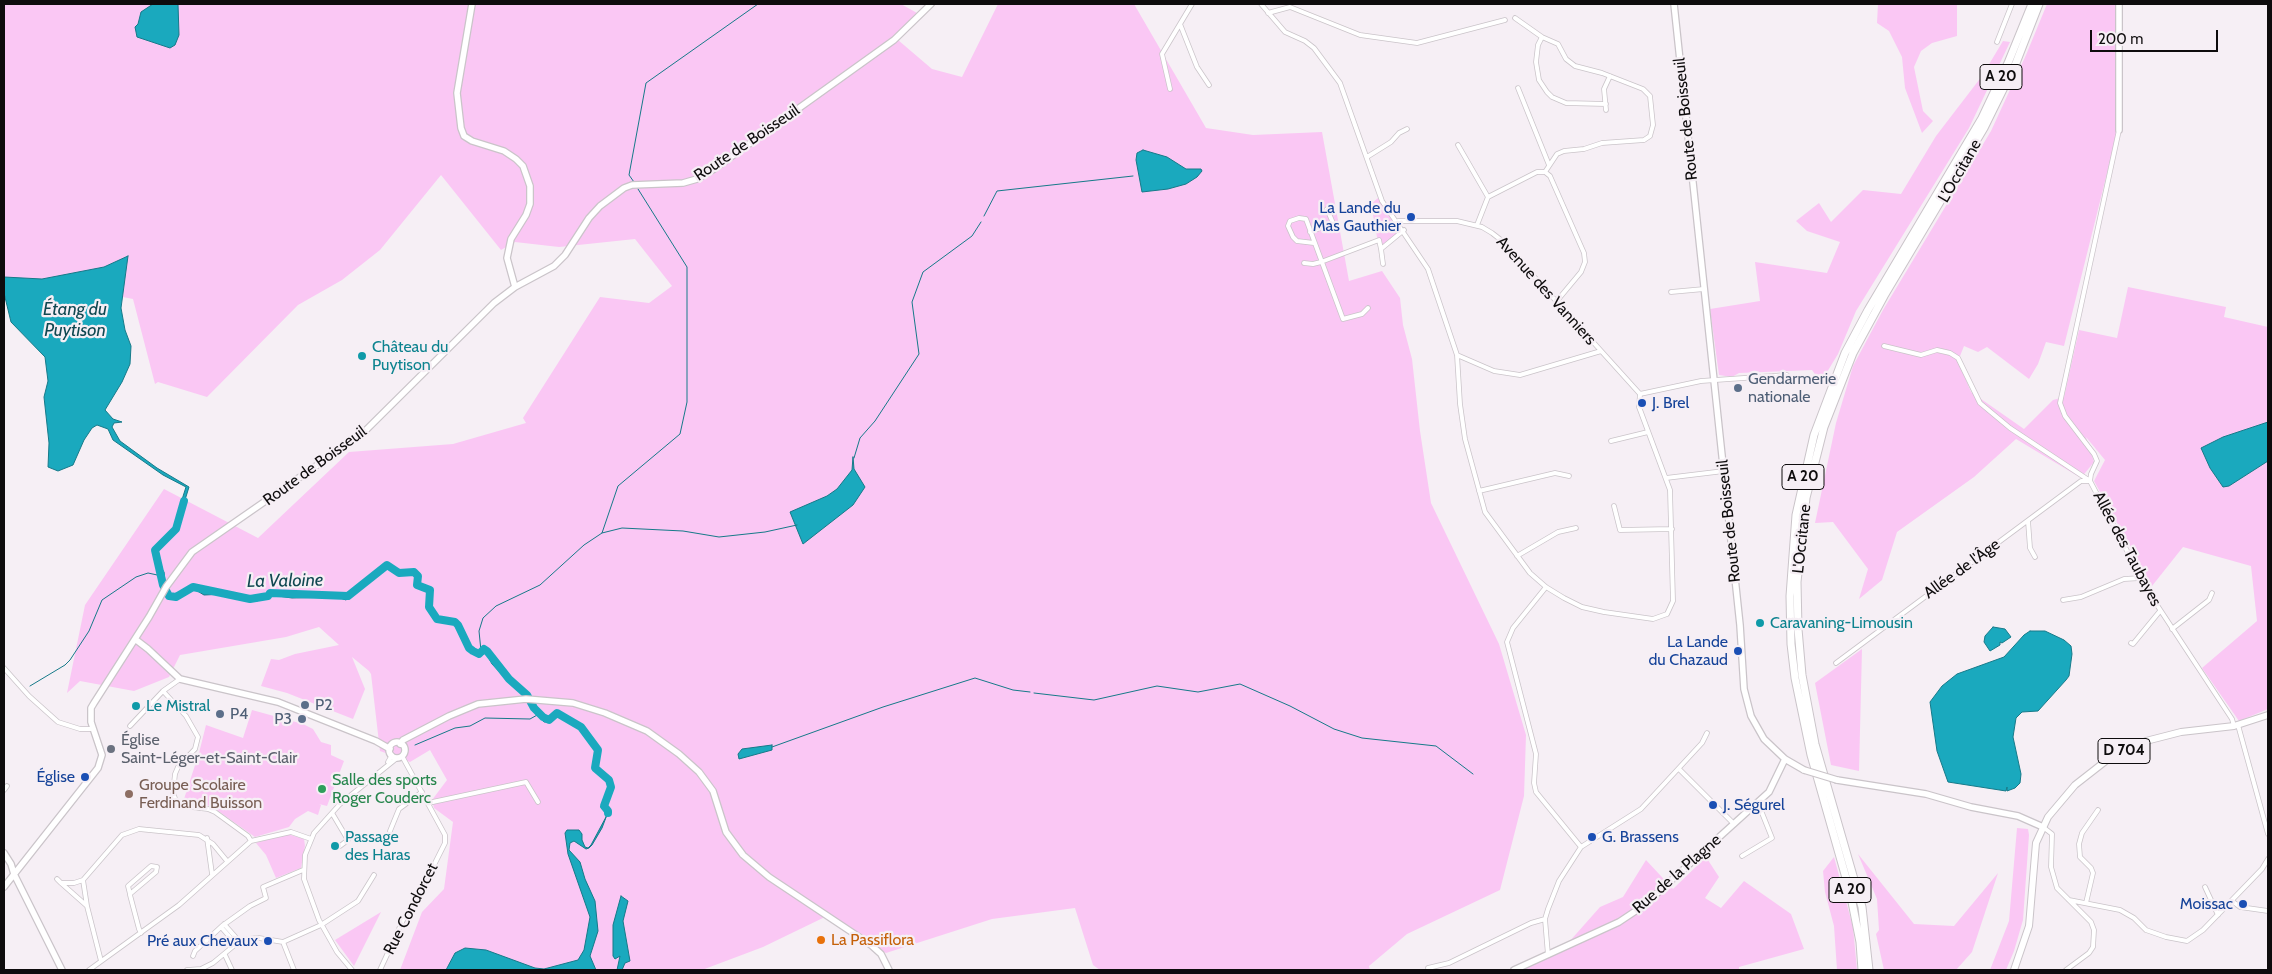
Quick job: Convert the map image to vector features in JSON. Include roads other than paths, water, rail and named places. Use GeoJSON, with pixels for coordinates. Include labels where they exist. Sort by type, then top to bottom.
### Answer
{"type":"FeatureCollection","features":[{"type":"Feature","properties":{"kind":"highway"},"geometry":{"type":"LineString","coordinates":[[2019,36],[2028,4]]}},
{"type":"Feature","properties":{"kind":"highway","name":"L'Occitane"},"geometry":{"type":"LineString","coordinates":[[1862,970],[1860,942],[1850,892],[1804,728],[1794,673],[1790,596],[1796,515],[1814,435],[1845,353],[1868,310],[1966,147],[1993,95],[2032,4]]}},
{"type":"Feature","properties":{"kind":"highway","name":"L'Occitane"},"geometry":{"type":"LineString","coordinates":[[1869,970],[1862,908],[1815,744],[1802,675],[1798,629],[1797,582],[1806,498],[1824,427],[1853,354],[1884,296],[1984,128],[2022,49],[2039,4]]}},
{"type":"Feature","properties":{"kind":"highway"},"geometry":{"type":"LineString","coordinates":[[1868,950],[1873,970]]}},
{"type":"Feature","properties":{"kind":"main road"},"geometry":{"type":"LineString","coordinates":[[472,4],[457,93],[461,128],[464,136],[472,141],[504,151],[516,158],[523,166],[530,186],[530,204],[526,215],[511,239],[507,258],[515,287]]}},
{"type":"Feature","properties":{"kind":"main road","name":"Route de Boisseuil"},"geometry":{"type":"LineString","coordinates":[[4,887],[98,768],[102,755],[90,715],[94,702],[135,639],[166,586],[192,552],[362,434],[494,303],[515,287],[554,266],[565,255],[589,218],[600,206],[624,188],[632,185],[683,183],[703,176],[894,40],[931,4]]}},
{"type":"Feature","properties":{"kind":"main road","name":"Route de Boisseuil"},"geometry":{"type":"LineString","coordinates":[[1674,4],[1747,702],[1760,734],[1785,759],[1804,770],[1837,780],[1914,792],[1971,807],[2018,816],[2043,827]]}},
{"type":"Feature","properties":{"kind":"main road"},"geometry":{"type":"LineString","coordinates":[[2119,4],[2119,130]]}},
{"type":"Feature","properties":{"kind":"main road"},"geometry":{"type":"LineString","coordinates":[[135,639],[180,679],[278,702],[376,741],[397,746],[411,736],[449,716],[478,704],[526,699],[573,703],[605,713],[647,731],[679,754],[699,772],[713,791],[726,832],[743,855],[769,877],[871,945],[881,954],[889,970]]}},
{"type":"Feature","properties":{"kind":"main road","name":"D 704"},"geometry":{"type":"LineString","coordinates":[[2014,970],[2029,926],[2034,850],[2043,827],[2054,808],[2075,786],[2095,768],[2118,754],[2146,741],[2170,734],[2236,725],[2268,715]]}},
{"type":"Feature","properties":{"kind":"main road"},"geometry":{"type":"LineString","coordinates":[[397,746],[397,756]]}},
{"type":"Feature","properties":{"kind":"main road"},"geometry":{"type":"LineString","coordinates":[[397,746],[397,756]]}},
{"type":"Feature","properties":{"kind":"main road","name":"Rue de la Plagne"},"geometry":{"type":"LineString","coordinates":[[1514,970],[1619,922],[1643,906],[1758,803],[1773,786],[1785,759]]}},
{"type":"Feature","properties":{"kind":"main road"},"geometry":{"type":"LineString","coordinates":[[4,853],[62,970]]}},
{"type":"Feature","properties":{"kind":"street"},"geometry":{"type":"LineString","coordinates":[[1170,89],[1162,54],[1192,4]]}},
{"type":"Feature","properties":{"kind":"street"},"geometry":{"type":"LineString","coordinates":[[1260,4],[1285,32],[1306,41],[1314,48],[1340,83],[1382,201],[1404,230],[1428,268],[1457,355],[1460,404],[1465,439],[1485,512],[1516,556],[1530,573],[1546,587],[1582,607],[1653,620],[1661,618],[1671,608],[1673,601],[1672,508],[1666,478],[1639,407],[1640,394],[1714,380],[1787,375]]}},
{"type":"Feature","properties":{"kind":"street"},"geometry":{"type":"LineString","coordinates":[[1997,42],[2012,4]]}},
{"type":"Feature","properties":{"kind":"street"},"geometry":{"type":"LineString","coordinates":[[1268,13],[1290,7],[1360,35],[1417,43],[1505,20]]}},
{"type":"Feature","properties":{"kind":"street"},"geometry":{"type":"LineString","coordinates":[[1516,18],[1542,38],[1558,44],[1566,59],[1574,66],[1610,76],[1648,92],[1653,126],[1650,136],[1644,140],[1602,143],[1584,149],[1564,151],[1557,154],[1545,172]]}},
{"type":"Feature","properties":{"kind":"street"},"geometry":{"type":"LineString","coordinates":[[1180,24],[1197,67],[1209,85]]}},
{"type":"Feature","properties":{"kind":"street"},"geometry":{"type":"LineString","coordinates":[[1542,38],[1538,45],[1536,62],[1540,80],[1547,92],[1559,101],[1606,104]]}},
{"type":"Feature","properties":{"kind":"street"},"geometry":{"type":"LineString","coordinates":[[1606,110],[1604,89],[1610,76]]}},
{"type":"Feature","properties":{"kind":"street"},"geometry":{"type":"LineString","coordinates":[[1518,88],[1549,165]]}},
{"type":"Feature","properties":{"kind":"street"},"geometry":{"type":"LineString","coordinates":[[1367,157],[1407,129]]}},
{"type":"Feature","properties":{"kind":"street","name":"Allée des Taubayes"},"geometry":{"type":"LineString","coordinates":[[2119,130],[2060,403],[2065,416],[2094,454],[2097,461],[2090,481],[2141,578],[2160,611],[2236,725],[2268,834]]}},
{"type":"Feature","properties":{"kind":"street"},"geometry":{"type":"LineString","coordinates":[[1458,145],[1488,197]]}},
{"type":"Feature","properties":{"kind":"street"},"geometry":{"type":"LineString","coordinates":[[1477,225],[1488,197],[1537,172],[1545,172],[1550,176],[1584,254],[1585,262],[1581,272],[1556,302]]}},
{"type":"Feature","properties":{"kind":"street"},"geometry":{"type":"LineString","coordinates":[[1310,232],[1333,223],[1327,209]]}},
{"type":"Feature","properties":{"kind":"street"},"geometry":{"type":"LineString","coordinates":[[1314,243],[1297,241],[1292,237],[1288,226],[1290,221],[1299,218],[1306,219],[1343,319],[1362,314],[1368,308]]}},
{"type":"Feature","properties":{"kind":"street","name":"Avenue des Vanniers"},"geometry":{"type":"LineString","coordinates":[[1398,222],[1457,221],[1477,225],[1501,240],[1640,394]]}},
{"type":"Feature","properties":{"kind":"street"},"geometry":{"type":"LineString","coordinates":[[1380,249],[1404,230]]}},
{"type":"Feature","properties":{"kind":"street"},"geometry":{"type":"LineString","coordinates":[[1304,263],[1313,264],[1321,262],[1379,240],[1383,264]]}},
{"type":"Feature","properties":{"kind":"street"},"geometry":{"type":"LineString","coordinates":[[1671,292],[1704,289]]}},
{"type":"Feature","properties":{"kind":"street"},"geometry":{"type":"LineString","coordinates":[[1884,346],[1920,355],[1937,350],[1950,352],[1958,358],[1980,403],[2010,428],[2090,481]]}},
{"type":"Feature","properties":{"kind":"street"},"geometry":{"type":"LineString","coordinates":[[1457,355],[1494,371],[1509,375],[1520,375],[1601,351]]}},
{"type":"Feature","properties":{"kind":"street"},"geometry":{"type":"LineString","coordinates":[[1611,441],[1648,432]]}},
{"type":"Feature","properties":{"kind":"street"},"geometry":{"type":"LineString","coordinates":[[1666,478],[1724,471]]}},
{"type":"Feature","properties":{"kind":"street"},"geometry":{"type":"LineString","coordinates":[[1479,492],[1555,473],[1569,476]]}},
{"type":"Feature","properties":{"kind":"street","name":"Allée de l'Âge"},"geometry":{"type":"LineString","coordinates":[[1836,663],[2082,481],[2090,481]]}},
{"type":"Feature","properties":{"kind":"street"},"geometry":{"type":"LineString","coordinates":[[1614,506],[1620,530],[1672,529]]}},
{"type":"Feature","properties":{"kind":"street"},"geometry":{"type":"LineString","coordinates":[[2028,521],[2030,548],[2035,557]]}},
{"type":"Feature","properties":{"kind":"street"},"geometry":{"type":"LineString","coordinates":[[1516,556],[1558,532],[1576,528]]}},
{"type":"Feature","properties":{"kind":"street"},"geometry":{"type":"LineString","coordinates":[[2063,600],[2081,597],[2124,579],[2141,578]]}},
{"type":"Feature","properties":{"kind":"street"},"geometry":{"type":"LineString","coordinates":[[1546,587],[1512,628],[1507,642],[1536,754],[1534,783],[1536,792],[1581,847]]}},
{"type":"Feature","properties":{"kind":"street"},"geometry":{"type":"LineString","coordinates":[[2172,628],[2209,600],[2212,593]]}},
{"type":"Feature","properties":{"kind":"street"},"geometry":{"type":"LineString","coordinates":[[2131,643],[2133,644],[2160,611]]}},
{"type":"Feature","properties":{"kind":"street"},"geometry":{"type":"LineString","coordinates":[[4,668],[29,696],[58,722],[74,728],[93,729]]}},
{"type":"Feature","properties":{"kind":"street"},"geometry":{"type":"LineString","coordinates":[[130,726],[163,692],[180,679]]}},
{"type":"Feature","properties":{"kind":"street"},"geometry":{"type":"LineString","coordinates":[[163,692],[186,716],[198,737],[196,749],[178,767],[175,774],[173,793],[176,800],[184,806],[215,812],[248,836],[251,841]]}},
{"type":"Feature","properties":{"kind":"street"},"geometry":{"type":"LineString","coordinates":[[1548,954],[1545,919],[1559,881],[1581,847],[1641,809],[1702,743],[1707,733]]}},
{"type":"Feature","properties":{"kind":"street"},"geometry":{"type":"LineString","coordinates":[[352,970],[337,952],[321,925],[306,887],[305,855],[311,839],[332,813],[397,756],[428,803],[526,782],[538,802]]}},
{"type":"Feature","properties":{"kind":"street"},"geometry":{"type":"LineString","coordinates":[[1679,769],[1734,824]]}},
{"type":"Feature","properties":{"kind":"street"},"geometry":{"type":"LineString","coordinates":[[390,832],[400,809],[422,792]]}},
{"type":"Feature","properties":{"kind":"street","name":"Rue Condorcet"},"geometry":{"type":"LineString","coordinates":[[380,970],[404,918],[413,908],[431,876],[433,867],[443,848],[445,835],[428,803]]}},
{"type":"Feature","properties":{"kind":"street"},"geometry":{"type":"LineString","coordinates":[[1742,856],[1772,838],[1758,803]]}},
{"type":"Feature","properties":{"kind":"street"},"geometry":{"type":"LineString","coordinates":[[2086,903],[2093,873],[2091,868],[2080,857],[2079,844],[2082,833],[2098,810]]}},
{"type":"Feature","properties":{"kind":"street"},"geometry":{"type":"LineString","coordinates":[[332,813],[348,840],[340,846]]}},
{"type":"Feature","properties":{"kind":"street"},"geometry":{"type":"LineString","coordinates":[[2043,827],[2052,834],[2051,867],[2057,888],[2091,922],[2094,939],[2089,954],[2066,970]]}},
{"type":"Feature","properties":{"kind":"street"},"geometry":{"type":"LineString","coordinates":[[61,883],[74,883],[83,880],[122,835],[134,830],[145,829],[199,835],[206,838],[226,861]]}},
{"type":"Feature","properties":{"kind":"street"},"geometry":{"type":"LineString","coordinates":[[88,970],[179,905],[226,861],[251,841],[291,832],[311,839]]}},
{"type":"Feature","properties":{"kind":"street"},"geometry":{"type":"LineString","coordinates":[[206,838],[212,874]]}},
{"type":"Feature","properties":{"kind":"street"},"geometry":{"type":"LineString","coordinates":[[2069,900],[2120,910],[2128,913],[2146,930],[2182,941],[2193,938],[2218,915],[2268,859]]}},
{"type":"Feature","properties":{"kind":"street"},"geometry":{"type":"LineString","coordinates":[[130,894],[156,872],[157,867],[151,866],[128,886],[130,894],[140,933]]}},
{"type":"Feature","properties":{"kind":"street"},"geometry":{"type":"LineString","coordinates":[[193,956],[195,951],[223,925],[250,906],[266,898],[263,887],[304,870]]}},
{"type":"Feature","properties":{"kind":"street"},"geometry":{"type":"LineString","coordinates":[[187,970],[201,969],[225,955],[238,943],[247,939],[259,938],[283,942],[321,925],[358,901],[366,891],[374,875]]}},
{"type":"Feature","properties":{"kind":"street"},"geometry":{"type":"LineString","coordinates":[[57,879],[87,906]]}},
{"type":"Feature","properties":{"kind":"street"},"geometry":{"type":"LineString","coordinates":[[83,880],[87,906],[101,961]]}},
{"type":"Feature","properties":{"kind":"street"},"geometry":{"type":"LineString","coordinates":[[2205,887],[2218,915]]}},
{"type":"Feature","properties":{"kind":"street"},"geometry":{"type":"LineString","coordinates":[[2232,901],[2240,907],[2268,910]]}},
{"type":"Feature","properties":{"kind":"street"},"geometry":{"type":"LineString","coordinates":[[1428,968],[1449,963],[1531,923],[1545,919]]}},
{"type":"Feature","properties":{"kind":"street"},"geometry":{"type":"LineString","coordinates":[[223,925],[238,943]]}},
{"type":"Feature","properties":{"kind":"street"},"geometry":{"type":"LineString","coordinates":[[283,942],[294,970]]}},
{"type":"Feature","properties":{"kind":"street"},"geometry":{"type":"LineString","coordinates":[[225,955],[232,970]]}},
{"type":"Feature","properties":{"kind":"water"},"geometry":{"type":"Polygon","coordinates":[[[153,4],[178,4],[179,35],[175,45],[170,48],[137,37],[135,27],[138,24],[141,12],[153,4]]]}},
{"type":"Feature","properties":{"kind":"water"},"geometry":{"type":"Polygon","coordinates":[[[1143,150],[1167,157],[1186,169],[1201,169],[1202,171],[1197,177],[1186,184],[1168,189],[1142,192],[1136,160],[1137,153],[1143,150]]]}},
{"type":"Feature","properties":{"kind":"water","name":"Étang du Puytison"},"geometry":{"type":"Polygon","coordinates":[[[128,256],[121,308],[125,330],[131,346],[130,364],[122,382],[105,410],[113,419],[122,422],[114,423],[112,427],[120,441],[157,468],[189,487],[180,516],[178,531],[157,549],[158,563],[164,572],[165,582],[161,591],[163,585],[161,568],[157,562],[155,550],[176,529],[181,510],[179,509],[186,487],[163,475],[113,440],[108,429],[97,425],[92,428],[84,440],[73,465],[58,471],[48,467],[49,443],[44,397],[48,381],[45,357],[11,322],[4,293],[4,277],[42,279],[104,267],[128,256]]]}},
{"type":"Feature","properties":{"kind":"water"},"geometry":{"type":"Polygon","coordinates":[[[2268,422],[2268,461],[2229,486],[2223,487],[2210,468],[2201,448],[2223,437],[2268,422]]]}},
{"type":"Feature","properties":{"kind":"water"},"geometry":{"type":"Polygon","coordinates":[[[853,457],[854,469],[865,487],[853,505],[803,544],[790,512],[827,496],[837,489],[852,470],[853,457]]]}},
{"type":"Feature","properties":{"kind":"water"},"geometry":{"type":"Polygon","coordinates":[[[387,565],[399,573],[410,571],[416,573],[418,576],[417,585],[430,590],[429,607],[433,615],[441,621],[450,621],[458,625],[469,648],[479,654],[484,649],[487,651],[509,679],[518,685],[527,695],[524,696],[519,687],[508,681],[492,664],[486,653],[479,656],[468,650],[456,625],[440,622],[433,618],[428,607],[429,592],[415,585],[417,576],[411,573],[401,575],[387,567],[346,600],[337,597],[292,598],[271,595],[257,601],[248,601],[226,594],[204,595],[194,589],[174,599],[165,595],[169,594],[169,596],[176,597],[193,587],[250,599],[270,593],[348,596],[387,565]]]}},
{"type":"Feature","properties":{"kind":"water"},"geometry":{"type":"Polygon","coordinates":[[[1993,627],[2005,629],[2011,637],[2002,643],[2000,642],[2000,645],[1990,651],[1984,642],[1985,636],[1993,627]]]}},
{"type":"Feature","properties":{"kind":"water"},"geometry":{"type":"Polygon","coordinates":[[[2030,631],[2045,631],[2064,640],[2071,646],[2072,654],[2069,676],[2066,680],[2038,711],[2022,712],[2016,718],[2013,737],[2021,774],[2020,783],[2015,788],[2007,791],[2007,787],[2006,791],[1948,782],[1937,751],[1930,702],[1942,686],[1957,674],[2004,657],[2030,631]]]}},
{"type":"Feature","properties":{"kind":"water"},"geometry":{"type":"Polygon","coordinates":[[[531,707],[546,719],[549,720],[557,713],[581,727],[598,750],[595,768],[605,775],[611,787],[604,806],[608,812],[602,828],[592,845],[589,848],[586,849],[574,841],[570,843],[569,850],[580,862],[595,901],[598,931],[590,956],[596,970],[446,970],[455,953],[465,948],[486,950],[535,968],[544,969],[578,960],[584,950],[590,917],[568,854],[565,833],[567,830],[579,830],[585,847],[588,848],[591,845],[606,817],[607,812],[601,808],[607,796],[609,784],[593,768],[596,750],[582,730],[558,714],[549,722],[544,722],[531,707]]]}},
{"type":"Feature","properties":{"kind":"water"},"geometry":{"type":"Polygon","coordinates":[[[772,745],[772,750],[739,759],[738,754],[742,749],[772,745]]]}},
{"type":"Feature","properties":{"kind":"water"},"geometry":{"type":"Polygon","coordinates":[[[621,896],[628,901],[623,921],[630,961],[625,963],[622,970],[617,970],[620,956],[615,959],[613,956],[613,925],[621,896]]]}},
{"type":"Feature","properties":{"kind":"waterway"},"geometry":{"type":"LineString","coordinates":[[634,182],[629,175],[646,83],[758,4]]}},
{"type":"Feature","properties":{"kind":"waterway"},"geometry":{"type":"LineString","coordinates":[[984,216],[997,191],[1133,176]]}},
{"type":"Feature","properties":{"kind":"waterway"},"geometry":{"type":"LineString","coordinates":[[481,651],[479,631],[483,618],[496,606],[540,585],[584,545],[602,533],[618,486],[680,434],[687,402],[687,267],[638,189]]}},
{"type":"Feature","properties":{"kind":"waterway"},"geometry":{"type":"LineString","coordinates":[[854,458],[860,438],[875,421],[919,354],[912,302],[923,272],[972,236],[981,222]]}},
{"type":"Feature","properties":{"kind":"waterway","name":"La Valoine"},"geometry":{"type":"LineString","coordinates":[[184,501],[176,529],[155,550],[163,585],[169,596],[176,597],[193,587],[250,599],[268,596],[270,593],[348,596],[387,565],[399,573],[414,572],[418,576],[417,585],[430,590],[429,607],[437,619],[455,622],[469,648],[473,651],[479,654],[484,649],[487,651],[509,679],[527,695],[534,708],[543,717],[549,720],[557,713],[581,727],[598,750],[595,768],[609,780],[611,787],[604,806],[608,813]]}},
{"type":"Feature","properties":{"kind":"waterway"},"geometry":{"type":"LineString","coordinates":[[602,533],[622,528],[683,531],[719,537],[765,532],[797,525]]}},
{"type":"Feature","properties":{"kind":"waterway"},"geometry":{"type":"LineString","coordinates":[[30,686],[70,660],[89,631],[102,600],[136,577],[148,573],[162,576]]}},
{"type":"Feature","properties":{"kind":"waterway"},"geometry":{"type":"LineString","coordinates":[[772,747],[883,707],[975,678],[1013,690],[1030,692]]}},
{"type":"Feature","properties":{"kind":"waterway"},"geometry":{"type":"LineString","coordinates":[[1034,693],[1094,700],[1157,686],[1198,692],[1240,684],[1290,706],[1334,729],[1362,738],[1436,746],[1473,774]]}},
{"type":"Feature","properties":{"kind":"waterway"},"geometry":{"type":"LineString","coordinates":[[415,745],[455,728],[470,726],[485,718],[530,719],[539,714]]}},
{"type":"Feature","properties":{"kind":"place","name":"La Lande du Mas Gauthier"},"geometry":{"type":"Point","coordinates":[1411,217]}},
{"type":"Feature","properties":{"kind":"place","name":"Château du Puytison"},"geometry":{"type":"Point","coordinates":[362,356]}},
{"type":"Feature","properties":{"kind":"place","name":"Gendarmerie nationale"},"geometry":{"type":"Point","coordinates":[1738,388]}},
{"type":"Feature","properties":{"kind":"place","name":"J. Brel"},"geometry":{"type":"Point","coordinates":[1642,403]}},
{"type":"Feature","properties":{"kind":"place","name":"Caravaning-Limousin"},"geometry":{"type":"Point","coordinates":[1760,623]}},
{"type":"Feature","properties":{"kind":"place","name":"La Lande du Chazaud"},"geometry":{"type":"Point","coordinates":[1738,651]}},
{"type":"Feature","properties":{"kind":"place","name":"P2"},"geometry":{"type":"Point","coordinates":[305,705]}},
{"type":"Feature","properties":{"kind":"place","name":"Le Mistral"},"geometry":{"type":"Point","coordinates":[136,706]}},
{"type":"Feature","properties":{"kind":"place","name":"P4"},"geometry":{"type":"Point","coordinates":[220,714]}},
{"type":"Feature","properties":{"kind":"place","name":"P3"},"geometry":{"type":"Point","coordinates":[302,719]}},
{"type":"Feature","properties":{"kind":"place","name":"Église Saint-Léger-et-Saint-Clair"},"geometry":{"type":"Point","coordinates":[111,749]}},
{"type":"Feature","properties":{"kind":"place","name":"Église"},"geometry":{"type":"Point","coordinates":[85,777]}},
{"type":"Feature","properties":{"kind":"place","name":"Salle des sports Roger Couderc"},"geometry":{"type":"Point","coordinates":[322,789]}},
{"type":"Feature","properties":{"kind":"place","name":"Groupe Scolaire Ferdinand Buisson"},"geometry":{"type":"Point","coordinates":[129,794]}},
{"type":"Feature","properties":{"kind":"place","name":"J. Ségurel"},"geometry":{"type":"Point","coordinates":[1713,805]}},
{"type":"Feature","properties":{"kind":"place","name":"G. Brassens"},"geometry":{"type":"Point","coordinates":[1592,837]}},
{"type":"Feature","properties":{"kind":"place","name":"Passage des Haras"},"geometry":{"type":"Point","coordinates":[335,846]}},
{"type":"Feature","properties":{"kind":"place","name":"Moissac"},"geometry":{"type":"Point","coordinates":[2243,904]}},
{"type":"Feature","properties":{"kind":"place","name":"La Passiflora"},"geometry":{"type":"Point","coordinates":[821,940]}},
{"type":"Feature","properties":{"kind":"place","name":"Pré aux Chevaux"},"geometry":{"type":"Point","coordinates":[268,941]}}]}
